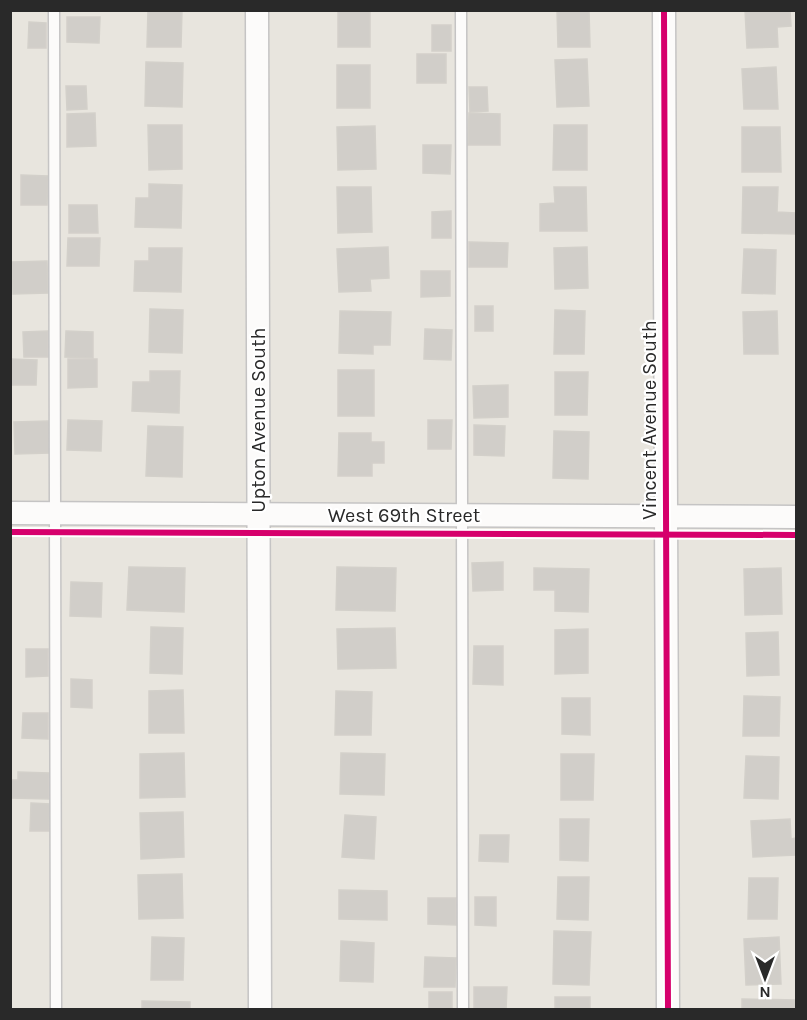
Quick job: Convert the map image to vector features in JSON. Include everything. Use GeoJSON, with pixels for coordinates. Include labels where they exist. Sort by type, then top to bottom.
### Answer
{"type":"FeatureCollection","features":[{"type":"Feature","properties":{"kind":"street","name":"Upton Avenue South"},"geometry":{"type":"LineString","coordinates":[[257,10],[261,1010]]}},
{"type":"Feature","properties":{"kind":"street","name":"Vincent Avenue South"},"geometry":{"type":"LineString","coordinates":[[664,10],[668,1010]]}},
{"type":"Feature","properties":{"kind":"street","name":"West 69th Street"},"geometry":{"type":"LineString","coordinates":[[10,513],[796,517]]}},
{"type":"Feature","properties":{"kind":"lane"},"geometry":{"type":"LineString","coordinates":[[54,10],[56,1010]]}},
{"type":"Feature","properties":{"kind":"lane"},"geometry":{"type":"LineString","coordinates":[[461,10],[463,1010]]}},
{"type":"Feature","properties":{"kind":"building"},"geometry":{"type":"Polygon","coordinates":[[[148,10],[182,10],[181,47],[147,47],[148,10]]]}},
{"type":"Feature","properties":{"kind":"building"},"geometry":{"type":"Polygon","coordinates":[[[338,10],[370,10],[370,47],[338,47],[338,10]]]}},
{"type":"Feature","properties":{"kind":"building"},"geometry":{"type":"Polygon","coordinates":[[[557,10],[589,10],[590,47],[558,47],[557,10]]]}},
{"type":"Feature","properties":{"kind":"building"},"geometry":{"type":"Polygon","coordinates":[[[745,10],[790,10],[791,26],[777,27],[778,47],[747,48],[745,10]]]}},
{"type":"Feature","properties":{"kind":"building"},"geometry":{"type":"Polygon","coordinates":[[[67,17],[100,17],[99,43],[67,42],[67,17]]]}},
{"type":"Feature","properties":{"kind":"building"},"geometry":{"type":"Polygon","coordinates":[[[29,22],[46,23],[46,48],[28,48],[29,22]]]}},
{"type":"Feature","properties":{"kind":"building"},"geometry":{"type":"Polygon","coordinates":[[[432,25],[451,25],[451,51],[432,51],[432,25]]]}},
{"type":"Feature","properties":{"kind":"building"},"geometry":{"type":"Polygon","coordinates":[[[417,54],[446,54],[446,83],[417,83],[417,54]]]}},
{"type":"Feature","properties":{"kind":"building"},"geometry":{"type":"Polygon","coordinates":[[[587,59],[589,106],[557,107],[555,60],[587,59]]]}},
{"type":"Feature","properties":{"kind":"building"},"geometry":{"type":"Polygon","coordinates":[[[146,62],[183,63],[182,107],[145,106],[146,62]]]}},
{"type":"Feature","properties":{"kind":"building"},"geometry":{"type":"Polygon","coordinates":[[[337,65],[370,65],[370,108],[337,108],[337,65]]]}},
{"type":"Feature","properties":{"kind":"building"},"geometry":{"type":"Polygon","coordinates":[[[776,67],[778,109],[744,109],[742,69],[776,67]]]}},
{"type":"Feature","properties":{"kind":"building"},"geometry":{"type":"Polygon","coordinates":[[[66,86],[86,86],[87,109],[67,110],[66,86]]]}},
{"type":"Feature","properties":{"kind":"building"},"geometry":{"type":"Polygon","coordinates":[[[469,87],[487,87],[488,111],[470,112],[469,87]]]}},
{"type":"Feature","properties":{"kind":"building"},"geometry":{"type":"Polygon","coordinates":[[[95,113],[96,146],[67,147],[67,114],[95,113]]]}},
{"type":"Feature","properties":{"kind":"building"},"geometry":{"type":"Polygon","coordinates":[[[469,113],[500,114],[500,145],[468,145],[469,113]]]}},
{"type":"Feature","properties":{"kind":"building"},"geometry":{"type":"Polygon","coordinates":[[[148,125],[182,125],[182,169],[149,170],[148,125]]]}},
{"type":"Feature","properties":{"kind":"building"},"geometry":{"type":"Polygon","coordinates":[[[554,125],[587,125],[587,170],[553,170],[554,125]]]}},
{"type":"Feature","properties":{"kind":"building"},"geometry":{"type":"Polygon","coordinates":[[[375,126],[376,169],[338,170],[337,127],[375,126]]]}},
{"type":"Feature","properties":{"kind":"building"},"geometry":{"type":"Polygon","coordinates":[[[742,127],[780,127],[781,172],[742,172],[742,127]]]}},
{"type":"Feature","properties":{"kind":"building"},"geometry":{"type":"Polygon","coordinates":[[[423,145],[451,145],[450,174],[423,173],[423,145]]]}},
{"type":"Feature","properties":{"kind":"building"},"geometry":{"type":"Polygon","coordinates":[[[21,175],[48,176],[47,205],[21,205],[21,175]]]}},
{"type":"Feature","properties":{"kind":"building"},"geometry":{"type":"Polygon","coordinates":[[[149,184],[182,185],[181,228],[135,227],[136,198],[149,198],[149,184]]]}},
{"type":"Feature","properties":{"kind":"building"},"geometry":{"type":"Polygon","coordinates":[[[337,187],[371,187],[372,232],[338,233],[337,187]]]}},
{"type":"Feature","properties":{"kind":"building"},"geometry":{"type":"Polygon","coordinates":[[[554,187],[586,187],[587,231],[540,231],[540,204],[555,203],[554,187]]]}},
{"type":"Feature","properties":{"kind":"building"},"geometry":{"type":"Polygon","coordinates":[[[743,187],[778,187],[777,212],[796,213],[796,234],[742,233],[743,187]]]}},
{"type":"Feature","properties":{"kind":"building"},"geometry":{"type":"Polygon","coordinates":[[[69,205],[97,205],[98,233],[69,233],[69,205]]]}},
{"type":"Feature","properties":{"kind":"building"},"geometry":{"type":"Polygon","coordinates":[[[451,211],[451,238],[432,238],[432,212],[451,211]]]}},
{"type":"Feature","properties":{"kind":"building"},"geometry":{"type":"Polygon","coordinates":[[[68,238],[100,238],[99,266],[67,266],[68,238]]]}},
{"type":"Feature","properties":{"kind":"building"},"geometry":{"type":"Polygon","coordinates":[[[469,242],[508,243],[507,267],[469,267],[469,242]]]}},
{"type":"Feature","properties":{"kind":"building"},"geometry":{"type":"Polygon","coordinates":[[[388,247],[389,278],[370,279],[371,291],[339,292],[337,249],[388,247]]]}},
{"type":"Feature","properties":{"kind":"building"},"geometry":{"type":"Polygon","coordinates":[[[587,247],[588,288],[555,289],[554,248],[587,247]]]}},
{"type":"Feature","properties":{"kind":"building"},"geometry":{"type":"Polygon","coordinates":[[[149,248],[182,248],[181,292],[134,291],[135,261],[149,261],[149,248]]]}},
{"type":"Feature","properties":{"kind":"building"},"geometry":{"type":"Polygon","coordinates":[[[744,249],[776,250],[775,294],[742,293],[744,249]]]}},
{"type":"Feature","properties":{"kind":"building"},"geometry":{"type":"Polygon","coordinates":[[[47,261],[48,293],[13,294],[12,262],[47,261]]]}},
{"type":"Feature","properties":{"kind":"building"},"geometry":{"type":"Polygon","coordinates":[[[421,271],[450,271],[450,296],[421,297],[421,271]]]}},
{"type":"Feature","properties":{"kind":"building"},"geometry":{"type":"Polygon","coordinates":[[[475,306],[493,306],[493,331],[475,331],[475,306]]]}},
{"type":"Feature","properties":{"kind":"building"},"geometry":{"type":"Polygon","coordinates":[[[150,309],[183,310],[182,353],[149,352],[150,309]]]}},
{"type":"Feature","properties":{"kind":"building"},"geometry":{"type":"Polygon","coordinates":[[[555,310],[585,311],[584,354],[554,354],[555,310]]]}},
{"type":"Feature","properties":{"kind":"building"},"geometry":{"type":"Polygon","coordinates":[[[340,311],[391,312],[390,345],[373,345],[373,354],[339,353],[340,311]]]}},
{"type":"Feature","properties":{"kind":"building"},"geometry":{"type":"Polygon","coordinates":[[[777,311],[778,354],[744,354],[743,312],[777,311]]]}},
{"type":"Feature","properties":{"kind":"building"},"geometry":{"type":"Polygon","coordinates":[[[425,329],[452,330],[451,360],[424,359],[425,329]]]}},
{"type":"Feature","properties":{"kind":"building"},"geometry":{"type":"Polygon","coordinates":[[[48,331],[48,357],[24,357],[23,332],[48,331]]]}},
{"type":"Feature","properties":{"kind":"building"},"geometry":{"type":"Polygon","coordinates":[[[66,331],[93,332],[93,358],[65,357],[66,331]]]}},
{"type":"Feature","properties":{"kind":"building"},"geometry":{"type":"Polygon","coordinates":[[[10,359],[37,360],[36,385],[10,385],[10,359]]]}},
{"type":"Feature","properties":{"kind":"building"},"geometry":{"type":"Polygon","coordinates":[[[68,359],[97,359],[97,387],[68,388],[68,359]]]}},
{"type":"Feature","properties":{"kind":"building"},"geometry":{"type":"Polygon","coordinates":[[[338,370],[374,370],[374,416],[338,416],[338,370]]]}},
{"type":"Feature","properties":{"kind":"building"},"geometry":{"type":"Polygon","coordinates":[[[150,371],[180,371],[179,413],[132,411],[133,382],[150,382],[150,371]]]}},
{"type":"Feature","properties":{"kind":"building"},"geometry":{"type":"Polygon","coordinates":[[[555,372],[588,372],[587,415],[555,415],[555,372]]]}},
{"type":"Feature","properties":{"kind":"building"},"geometry":{"type":"Polygon","coordinates":[[[508,385],[508,417],[474,418],[473,386],[508,385]]]}},
{"type":"Feature","properties":{"kind":"building"},"geometry":{"type":"Polygon","coordinates":[[[68,420],[102,421],[101,451],[67,450],[68,420]]]}},
{"type":"Feature","properties":{"kind":"building"},"geometry":{"type":"Polygon","coordinates":[[[428,420],[452,420],[451,449],[428,449],[428,420]]]}},
{"type":"Feature","properties":{"kind":"building"},"geometry":{"type":"Polygon","coordinates":[[[49,421],[50,453],[15,454],[14,422],[49,421]]]}},
{"type":"Feature","properties":{"kind":"building"},"geometry":{"type":"Polygon","coordinates":[[[474,425],[505,426],[504,456],[474,455],[474,425]]]}},
{"type":"Feature","properties":{"kind":"building"},"geometry":{"type":"Polygon","coordinates":[[[148,426],[183,427],[182,477],[146,476],[148,426]]]}},
{"type":"Feature","properties":{"kind":"building"},"geometry":{"type":"Polygon","coordinates":[[[554,431],[589,432],[588,479],[553,478],[554,431]]]}},
{"type":"Feature","properties":{"kind":"building"},"geometry":{"type":"Polygon","coordinates":[[[339,433],[371,433],[371,442],[384,442],[384,463],[372,463],[372,476],[338,476],[339,433]]]}},
{"type":"Feature","properties":{"kind":"building"},"geometry":{"type":"Polygon","coordinates":[[[503,562],[503,590],[473,591],[472,563],[503,562]]]}},
{"type":"Feature","properties":{"kind":"building"},"geometry":{"type":"Polygon","coordinates":[[[129,567],[185,568],[184,612],[127,610],[129,567]]]}},
{"type":"Feature","properties":{"kind":"building"},"geometry":{"type":"Polygon","coordinates":[[[337,567],[396,568],[395,611],[336,610],[337,567]]]}},
{"type":"Feature","properties":{"kind":"building"},"geometry":{"type":"Polygon","coordinates":[[[534,568],[589,569],[588,612],[555,611],[555,590],[534,590],[534,568]]]}},
{"type":"Feature","properties":{"kind":"building"},"geometry":{"type":"Polygon","coordinates":[[[781,568],[782,614],[745,615],[744,569],[781,568]]]}},
{"type":"Feature","properties":{"kind":"building"},"geometry":{"type":"Polygon","coordinates":[[[71,582],[102,583],[101,617],[70,616],[71,582]]]}},
{"type":"Feature","properties":{"kind":"building"},"geometry":{"type":"Polygon","coordinates":[[[151,627],[183,628],[182,674],[150,673],[151,627]]]}},
{"type":"Feature","properties":{"kind":"building"},"geometry":{"type":"Polygon","coordinates":[[[395,628],[396,668],[338,669],[337,629],[395,628]]]}},
{"type":"Feature","properties":{"kind":"building"},"geometry":{"type":"Polygon","coordinates":[[[588,629],[588,673],[555,674],[555,630],[588,629]]]}},
{"type":"Feature","properties":{"kind":"building"},"geometry":{"type":"Polygon","coordinates":[[[778,632],[779,675],[747,676],[746,633],[778,632]]]}},
{"type":"Feature","properties":{"kind":"building"},"geometry":{"type":"Polygon","coordinates":[[[474,646],[503,646],[503,685],[473,684],[474,646]]]}},
{"type":"Feature","properties":{"kind":"building"},"geometry":{"type":"Polygon","coordinates":[[[26,649],[48,649],[48,676],[26,677],[26,649]]]}},
{"type":"Feature","properties":{"kind":"building"},"geometry":{"type":"Polygon","coordinates":[[[71,679],[92,680],[92,708],[71,707],[71,679]]]}},
{"type":"Feature","properties":{"kind":"building"},"geometry":{"type":"Polygon","coordinates":[[[183,690],[184,733],[149,733],[149,691],[183,690]]]}},
{"type":"Feature","properties":{"kind":"building"},"geometry":{"type":"Polygon","coordinates":[[[336,691],[372,692],[371,735],[335,735],[336,691]]]}},
{"type":"Feature","properties":{"kind":"building"},"geometry":{"type":"Polygon","coordinates":[[[744,696],[780,697],[779,736],[743,736],[744,696]]]}},
{"type":"Feature","properties":{"kind":"building"},"geometry":{"type":"Polygon","coordinates":[[[562,698],[590,698],[590,735],[562,734],[562,698]]]}},
{"type":"Feature","properties":{"kind":"building"},"geometry":{"type":"Polygon","coordinates":[[[23,713],[48,713],[48,739],[22,738],[23,713]]]}},
{"type":"Feature","properties":{"kind":"building"},"geometry":{"type":"Polygon","coordinates":[[[184,753],[185,797],[140,798],[140,754],[184,753]]]}},
{"type":"Feature","properties":{"kind":"building"},"geometry":{"type":"Polygon","coordinates":[[[341,753],[385,754],[384,795],[340,794],[341,753]]]}},
{"type":"Feature","properties":{"kind":"building"},"geometry":{"type":"Polygon","coordinates":[[[561,754],[594,754],[593,800],[561,800],[561,754]]]}},
{"type":"Feature","properties":{"kind":"building"},"geometry":{"type":"Polygon","coordinates":[[[746,756],[779,757],[778,799],[744,798],[746,756]]]}},
{"type":"Feature","properties":{"kind":"building"},"geometry":{"type":"Polygon","coordinates":[[[18,772],[49,773],[49,799],[10,798],[10,780],[18,780],[18,772]]]}},
{"type":"Feature","properties":{"kind":"building"},"geometry":{"type":"Polygon","coordinates":[[[31,803],[50,804],[49,831],[30,831],[31,803]]]}},
{"type":"Feature","properties":{"kind":"building"},"geometry":{"type":"Polygon","coordinates":[[[183,812],[184,857],[141,859],[140,813],[183,812]]]}},
{"type":"Feature","properties":{"kind":"building"},"geometry":{"type":"Polygon","coordinates":[[[345,815],[376,817],[374,859],[342,857],[345,815]]]}},
{"type":"Feature","properties":{"kind":"building"},"geometry":{"type":"Polygon","coordinates":[[[560,819],[589,819],[588,861],[560,860],[560,819]]]}},
{"type":"Feature","properties":{"kind":"building"},"geometry":{"type":"Polygon","coordinates":[[[790,819],[791,839],[796,838],[796,855],[753,857],[751,821],[790,819]]]}},
{"type":"Feature","properties":{"kind":"building"},"geometry":{"type":"Polygon","coordinates":[[[480,835],[509,835],[508,862],[479,861],[480,835]]]}},
{"type":"Feature","properties":{"kind":"building"},"geometry":{"type":"Polygon","coordinates":[[[182,874],[183,918],[139,919],[138,875],[182,874]]]}},
{"type":"Feature","properties":{"kind":"building"},"geometry":{"type":"Polygon","coordinates":[[[558,877],[589,877],[588,920],[557,919],[558,877]]]}},
{"type":"Feature","properties":{"kind":"building"},"geometry":{"type":"Polygon","coordinates":[[[749,878],[778,878],[777,919],[748,919],[749,878]]]}},
{"type":"Feature","properties":{"kind":"building"},"geometry":{"type":"Polygon","coordinates":[[[339,890],[387,891],[387,920],[339,919],[339,890]]]}},
{"type":"Feature","properties":{"kind":"building"},"geometry":{"type":"Polygon","coordinates":[[[475,897],[496,897],[496,926],[475,925],[475,897]]]}},
{"type":"Feature","properties":{"kind":"building"},"geometry":{"type":"Polygon","coordinates":[[[428,898],[456,898],[456,925],[428,924],[428,898]]]}},
{"type":"Feature","properties":{"kind":"building"},"geometry":{"type":"Polygon","coordinates":[[[554,931],[591,932],[589,985],[553,984],[554,931]]]}},
{"type":"Feature","properties":{"kind":"building"},"geometry":{"type":"Polygon","coordinates":[[[152,937],[184,938],[183,980],[151,980],[152,937]]]}},
{"type":"Feature","properties":{"kind":"building"},"geometry":{"type":"Polygon","coordinates":[[[779,937],[781,984],[746,985],[744,939],[779,937]]]}},
{"type":"Feature","properties":{"kind":"building"},"geometry":{"type":"Polygon","coordinates":[[[341,941],[374,943],[373,982],[340,981],[341,941]]]}},
{"type":"Feature","properties":{"kind":"building"},"geometry":{"type":"Polygon","coordinates":[[[425,957],[456,958],[455,987],[424,987],[425,957]]]}},
{"type":"Feature","properties":{"kind":"building"},"geometry":{"type":"Polygon","coordinates":[[[474,987],[507,987],[506,1010],[474,1010],[474,987]]]}},
{"type":"Feature","properties":{"kind":"building"},"geometry":{"type":"Polygon","coordinates":[[[429,992],[452,992],[452,1010],[429,1010],[429,992]]]}},
{"type":"Feature","properties":{"kind":"building"},"geometry":{"type":"Polygon","coordinates":[[[555,997],[590,997],[590,1010],[555,1010],[555,997]]]}},
{"type":"Feature","properties":{"kind":"building"},"geometry":{"type":"Polygon","coordinates":[[[742,999],[796,1000],[796,1010],[742,1010],[742,999]]]}},
{"type":"Feature","properties":{"kind":"building"},"geometry":{"type":"Polygon","coordinates":[[[142,1001],[190,1002],[190,1010],[142,1010],[142,1001]]]}},
{"type":"Feature","properties":{"kind":"cycle path"},"geometry":{"type":"LineString","coordinates":[[664,10],[668,1010]]}},
{"type":"Feature","properties":{"kind":"cycle path"},"geometry":{"type":"LineString","coordinates":[[10,532],[796,535]]}}]}
